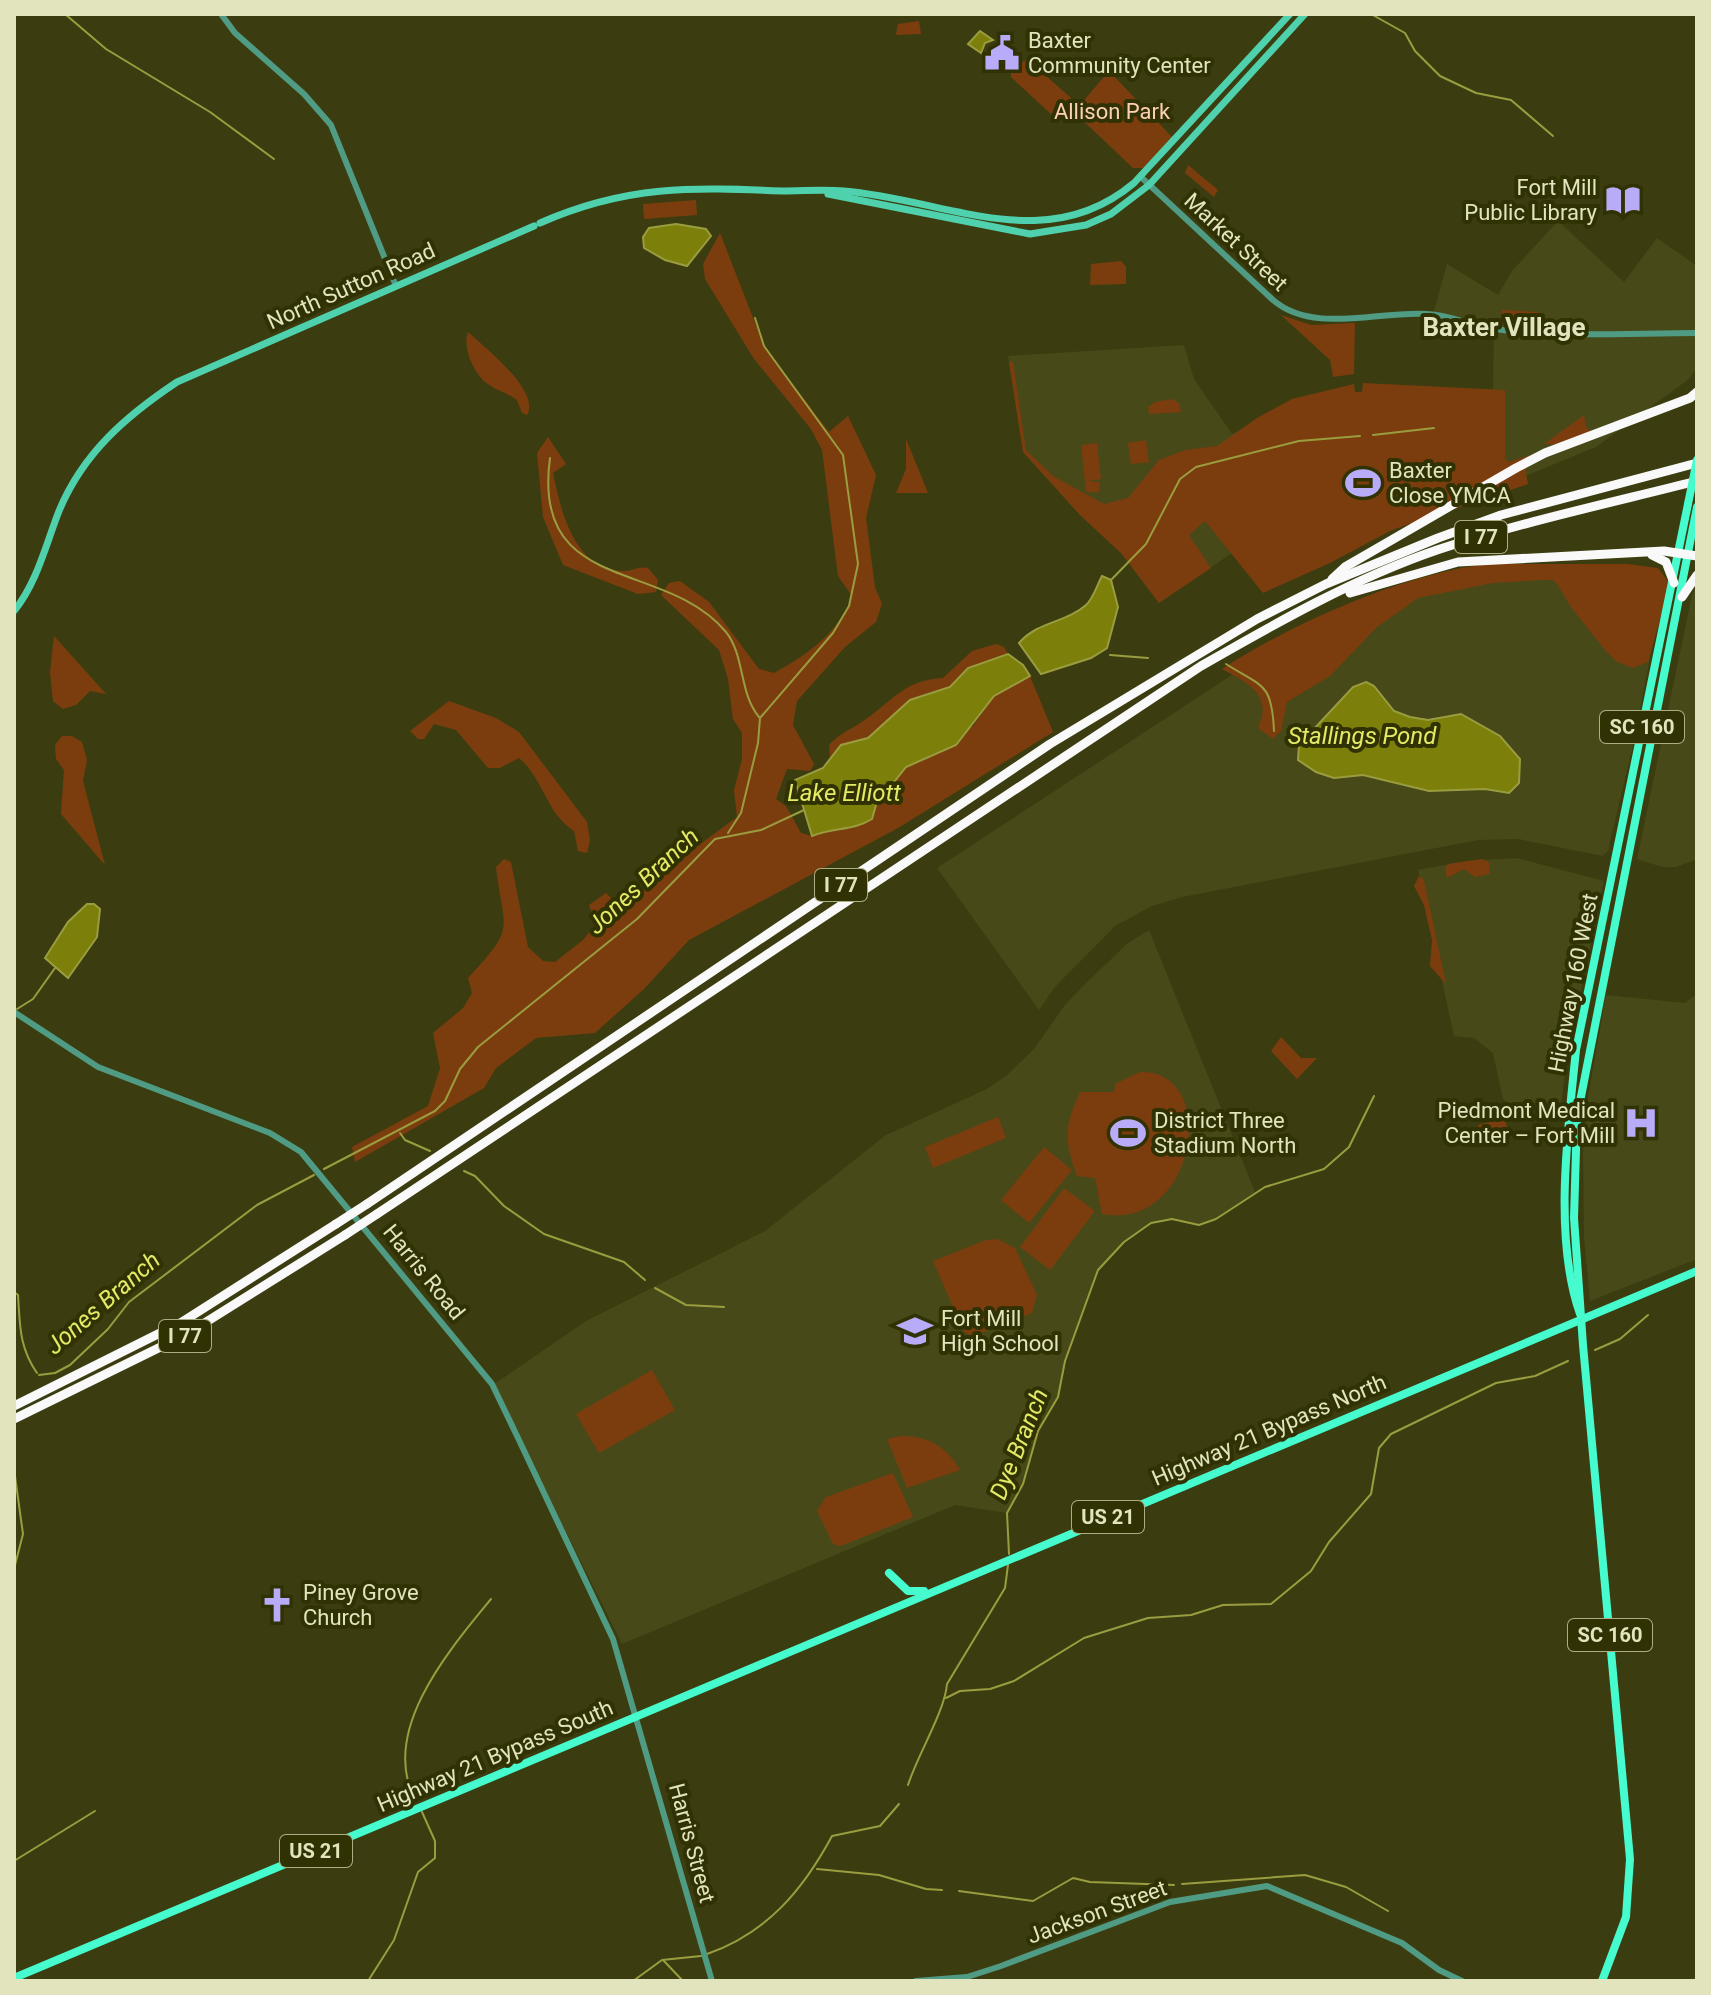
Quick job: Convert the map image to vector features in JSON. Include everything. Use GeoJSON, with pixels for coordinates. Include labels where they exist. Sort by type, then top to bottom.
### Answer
{"type":"FeatureCollection","features":[{"type":"Feature","properties":{"kind":"highway"},"geometry":{"type":"LineString","coordinates":[[1326,584],[1345,567],[1545,453],[1695,396]]}},
{"type":"Feature","properties":{"kind":"highway","name":"I 77"},"geometry":{"type":"LineString","coordinates":[[14,1406],[182,1322],[367,1204],[1050,744],[1199,652],[1326,584],[1501,515],[1697,462]]}},
{"type":"Feature","properties":{"kind":"highway","name":"I 77"},"geometry":{"type":"LineString","coordinates":[[14,1419],[187,1334],[345,1235],[1201,666],[1320,601],[1435,551],[1570,510],[1697,481]]}},
{"type":"Feature","properties":{"kind":"highway"},"geometry":{"type":"LineString","coordinates":[[1641,553],[1666,562],[1674,583]]}},
{"type":"Feature","properties":{"kind":"highway"},"geometry":{"type":"LineString","coordinates":[[1320,601],[1458,562],[1688,553]]}},
{"type":"Feature","properties":{"kind":"highway"},"geometry":{"type":"LineString","coordinates":[[1682,597],[1697,575]]}},
{"type":"Feature","properties":{"kind":"main road","name":"North Sutton Road"},"geometry":{"type":"LineString","coordinates":[[14,611],[30,585],[76,475],[107,436],[142,405],[177,382],[537,224],[590,203],[640,191],[841,190],[1035,222],[1092,211],[1115,198],[1141,177],[1290,14]]}},
{"type":"Feature","properties":{"kind":"main road","name":"North Sutton Road"},"geometry":{"type":"LineString","coordinates":[[824,192],[841,199],[1030,234],[1086,225],[1111,214],[1149,185],[1305,14]]}},
{"type":"Feature","properties":{"kind":"main road","name":"Highway 160 West"},"geometry":{"type":"LineString","coordinates":[[1582,1319],[1574,1218],[1581,1083],[1682,597],[1697,462]]}},
{"type":"Feature","properties":{"kind":"main road","name":"Highway 160 West"},"geometry":{"type":"LineString","coordinates":[[1582,1319],[1576,1304],[1567,1216],[1569,1116],[1576,1050],[1674,583],[1688,553]]}},
{"type":"Feature","properties":{"kind":"main road","name":"Highway 21 Bypass North"},"geometry":{"type":"LineString","coordinates":[[635,1716],[1697,1271]]}},
{"type":"Feature","properties":{"kind":"main road","name":"SC 160"},"geometry":{"type":"LineString","coordinates":[[1582,1319],[1627,1809],[1626,1917],[1602,1981]]}},
{"type":"Feature","properties":{"kind":"main road"},"geometry":{"type":"LineString","coordinates":[[889,1573],[908,1591],[933,1591]]}},
{"type":"Feature","properties":{"kind":"main road","name":"Highway 21 Bypass South"},"geometry":{"type":"LineString","coordinates":[[14,1978],[635,1716]]}},
{"type":"Feature","properties":{"kind":"street"},"geometry":{"type":"LineString","coordinates":[[221,14],[235,33],[304,94],[331,125],[396,286]]}},
{"type":"Feature","properties":{"kind":"street","name":"Market Street"},"geometry":{"type":"LineString","coordinates":[[1141,177],[1273,300],[1297,315],[1320,319],[1433,314],[1494,329],[1604,335],[1697,333]]}},
{"type":"Feature","properties":{"kind":"street","name":"Harris Road"},"geometry":{"type":"LineString","coordinates":[[14,1012],[98,1067],[270,1133],[313,1164],[492,1384],[613,1639],[635,1716]]}},
{"type":"Feature","properties":{"kind":"street","name":"Harris Street"},"geometry":{"type":"LineString","coordinates":[[635,1716],[658,1784],[712,1981]]}},
{"type":"Feature","properties":{"kind":"street","name":"Jackson Street"},"geometry":{"type":"LineString","coordinates":[[916,1981],[967,1977],[990,1970],[1170,1902],[1267,1886],[1402,1943],[1439,1970],[1462,1981]]}},
{"type":"Feature","properties":{"kind":"shaded area"},"geometry":{"type":"Polygon","coordinates":[[[1558,221],[1624,282],[1657,238],[1697,266],[1697,367],[1689,379],[1596,447],[1501,486],[1505,391],[1493,391],[1494,329],[1433,314],[1447,264],[1498,295],[1512,271],[1558,221]]]}},
{"type":"Feature","properties":{"kind":"shaded area"},"geometry":{"type":"Polygon","coordinates":[[[1184,345],[1194,379],[1232,434],[1237,431],[1195,507],[1232,553],[1159,603],[1121,553],[1080,515],[1023,452],[1008,356],[1184,345]]]}},
{"type":"Feature","properties":{"kind":"shaded area"},"geometry":{"type":"Polygon","coordinates":[[[1528,576],[1664,587],[1633,745],[1608,851],[1603,856],[1518,839],[1478,840],[1182,897],[1152,906],[1115,926],[1054,988],[1039,1010],[937,868],[1264,654],[1412,593],[1528,576]]]}},
{"type":"Feature","properties":{"kind":"shaded area"},"geometry":{"type":"Polygon","coordinates":[[[1697,585],[1697,859],[1676,867],[1662,867],[1637,859],[1692,595],[1697,585]]]}},
{"type":"Feature","properties":{"kind":"shaded area"},"geometry":{"type":"Polygon","coordinates":[[[1516,858],[1604,881],[1567,1056],[1561,1106],[1516,1110],[1503,1099],[1493,1053],[1474,1038],[1454,1036],[1418,870],[1466,861],[1516,858]]]}},
{"type":"Feature","properties":{"kind":"shaded area"},"geometry":{"type":"Polygon","coordinates":[[[1149,930],[1255,1192],[1216,1219],[1199,1225],[1172,1219],[1151,1223],[1124,1242],[1098,1270],[1065,1361],[1058,1397],[1038,1431],[1023,1484],[1007,1513],[955,1505],[622,1644],[493,1385],[586,1321],[765,1231],[886,1135],[987,1089],[1006,1076],[1034,1049],[1065,1005],[1084,985],[1128,943],[1149,930]]]}},
{"type":"Feature","properties":{"kind":"shaded area","name":"Piedmont Medical Center – Fort Mill"},"geometry":{"type":"Polygon","coordinates":[[[1697,994],[1697,1259],[1590,1301],[1584,1237],[1583,1149],[1588,1097],[1606,995],[1685,1003],[1697,994]]]}},
{"type":"Feature","properties":{"kind":"green space"},"geometry":{"type":"Polygon","coordinates":[[[919,21],[921,34],[896,35],[898,24],[919,21]]]}},
{"type":"Feature","properties":{"kind":"green space"},"geometry":{"type":"Polygon","coordinates":[[[1027,59],[1071,98],[1071,105],[1062,115],[1052,115],[1011,77],[1011,71],[1027,59]]]}},
{"type":"Feature","properties":{"kind":"green space","name":"Allison Park"},"geometry":{"type":"Polygon","coordinates":[[[1109,71],[1173,138],[1143,168],[1133,168],[1074,112],[1109,71]]]}},
{"type":"Feature","properties":{"kind":"green space"},"geometry":{"type":"Polygon","coordinates":[[[1188,165],[1218,190],[1214,197],[1185,173],[1188,165]]]}},
{"type":"Feature","properties":{"kind":"green space"},"geometry":{"type":"Polygon","coordinates":[[[696,200],[697,215],[644,219],[643,204],[696,200]]]}},
{"type":"Feature","properties":{"kind":"green space"},"geometry":{"type":"Polygon","coordinates":[[[720,233],[764,346],[829,432],[848,416],[876,475],[866,518],[875,587],[882,604],[876,622],[845,647],[797,701],[793,725],[814,764],[810,771],[787,769],[776,799],[786,806],[801,833],[812,836],[839,826],[853,828],[872,819],[876,805],[906,767],[973,726],[994,696],[1030,676],[1053,732],[898,828],[689,940],[644,989],[595,1033],[536,1038],[496,1068],[484,1088],[355,1162],[352,1147],[428,1106],[440,1068],[433,1033],[463,1008],[472,993],[468,978],[501,937],[504,917],[496,867],[504,859],[511,862],[528,947],[543,961],[555,962],[583,940],[596,924],[589,905],[606,893],[624,910],[639,897],[650,881],[737,817],[734,790],[742,759],[742,733],[733,719],[728,679],[719,650],[661,595],[669,583],[680,581],[709,602],[759,669],[774,673],[821,641],[847,609],[852,596],[838,576],[822,450],[811,429],[754,359],[705,279],[703,264],[720,233]]]}},
{"type":"Feature","properties":{"kind":"green space"},"geometry":{"type":"Polygon","coordinates":[[[1121,261],[1126,267],[1126,284],[1090,285],[1091,264],[1121,261]]]}},
{"type":"Feature","properties":{"kind":"green space"},"geometry":{"type":"Polygon","coordinates":[[[1502,310],[1539,312],[1539,324],[1502,322],[1502,310]]]}},
{"type":"Feature","properties":{"kind":"green space"},"geometry":{"type":"Polygon","coordinates":[[[1281,315],[1311,325],[1355,323],[1354,374],[1333,377],[1330,360],[1281,315]]]}},
{"type":"Feature","properties":{"kind":"green space"},"geometry":{"type":"Polygon","coordinates":[[[468,332],[519,382],[529,405],[527,415],[522,413],[517,400],[491,386],[478,374],[468,352],[468,332]]]}},
{"type":"Feature","properties":{"kind":"green space","name":"Baxter Close YMCA"},"geometry":{"type":"Polygon","coordinates":[[[1009,362],[1013,362],[1026,450],[1053,476],[1104,504],[1128,498],[1159,460],[1185,450],[1217,446],[1257,418],[1292,399],[1354,384],[1355,392],[1362,392],[1363,383],[1505,390],[1505,459],[1509,462],[1530,455],[1525,467],[1528,484],[1392,530],[1330,563],[1263,593],[1205,521],[1189,535],[1211,568],[1159,603],[1121,553],[1080,515],[1023,452],[1009,362]]]}},
{"type":"Feature","properties":{"kind":"green space"},"geometry":{"type":"Polygon","coordinates":[[[1172,399],[1179,403],[1181,412],[1149,414],[1148,407],[1155,402],[1172,399]]]}},
{"type":"Feature","properties":{"kind":"green space"},"geometry":{"type":"Polygon","coordinates":[[[1584,415],[1586,427],[1592,432],[1559,445],[1544,444],[1584,415]]]}},
{"type":"Feature","properties":{"kind":"green space"},"geometry":{"type":"Polygon","coordinates":[[[548,437],[566,464],[553,473],[566,521],[582,550],[593,561],[607,568],[624,571],[648,568],[658,580],[656,592],[638,594],[563,565],[543,517],[537,453],[548,437]]]}},
{"type":"Feature","properties":{"kind":"green space"},"geometry":{"type":"Polygon","coordinates":[[[906,439],[928,493],[896,493],[906,469],[906,439]]]}},
{"type":"Feature","properties":{"kind":"green space"},"geometry":{"type":"Polygon","coordinates":[[[1146,440],[1149,462],[1131,464],[1128,443],[1146,440]]]}},
{"type":"Feature","properties":{"kind":"green space"},"geometry":{"type":"Polygon","coordinates":[[[1097,443],[1101,479],[1087,481],[1100,482],[1099,492],[1086,492],[1081,445],[1097,443]]]}},
{"type":"Feature","properties":{"kind":"green space"},"geometry":{"type":"Polygon","coordinates":[[[1488,564],[1627,564],[1658,568],[1668,581],[1668,591],[1648,662],[1633,668],[1617,662],[1570,606],[1558,585],[1553,580],[1542,580],[1493,583],[1418,598],[1377,627],[1330,676],[1287,702],[1281,731],[1273,739],[1258,728],[1262,707],[1256,691],[1222,669],[1281,635],[1350,603],[1421,578],[1488,564]]]}},
{"type":"Feature","properties":{"kind":"green space"},"geometry":{"type":"Polygon","coordinates":[[[54,636],[106,694],[90,691],[76,705],[63,709],[53,701],[50,673],[54,636]]]}},
{"type":"Feature","properties":{"kind":"green space"},"geometry":{"type":"Polygon","coordinates":[[[996,644],[1004,647],[1008,654],[968,668],[950,687],[910,700],[868,738],[841,745],[830,759],[829,745],[833,741],[898,694],[917,683],[943,678],[972,651],[996,644]]]}},
{"type":"Feature","properties":{"kind":"green space"},"geometry":{"type":"Polygon","coordinates":[[[449,701],[496,718],[519,732],[587,822],[590,840],[587,853],[578,851],[574,831],[557,815],[534,775],[519,758],[500,768],[488,768],[456,730],[434,724],[424,739],[418,739],[410,731],[449,701]]]}},
{"type":"Feature","properties":{"kind":"green space"},"geometry":{"type":"Polygon","coordinates":[[[62,736],[72,736],[82,742],[87,760],[83,781],[105,865],[61,814],[64,770],[56,759],[55,745],[62,736]]]}},
{"type":"Feature","properties":{"kind":"green space"},"geometry":{"type":"Polygon","coordinates":[[[1482,859],[1489,862],[1490,874],[1475,877],[1464,869],[1447,878],[1445,869],[1448,864],[1482,859]]]}},
{"type":"Feature","properties":{"kind":"green space"},"geometry":{"type":"Polygon","coordinates":[[[1419,876],[1424,880],[1446,984],[1430,966],[1432,940],[1424,905],[1414,886],[1419,876]]]}},
{"type":"Feature","properties":{"kind":"green space"},"geometry":{"type":"Polygon","coordinates":[[[1281,1037],[1301,1058],[1317,1058],[1297,1079],[1271,1051],[1281,1037]]]}},
{"type":"Feature","properties":{"kind":"green space","name":"District Three Stadium North"},"geometry":{"type":"Polygon","coordinates":[[[1140,1072],[1166,1078],[1182,1095],[1189,1120],[1187,1149],[1177,1176],[1159,1199],[1134,1213],[1102,1214],[1095,1178],[1077,1176],[1068,1143],[1071,1115],[1080,1092],[1114,1092],[1115,1084],[1140,1072]]]}},
{"type":"Feature","properties":{"kind":"green space"},"geometry":{"type":"Polygon","coordinates":[[[998,1117],[1006,1138],[933,1168],[925,1147],[998,1117]]]}},
{"type":"Feature","properties":{"kind":"green space"},"geometry":{"type":"Polygon","coordinates":[[[1505,1118],[1508,1132],[1481,1138],[1478,1125],[1505,1118]]]}},
{"type":"Feature","properties":{"kind":"green space"},"geometry":{"type":"Polygon","coordinates":[[[1044,1147],[1072,1170],[1029,1223],[1001,1200],[1044,1147]]]}},
{"type":"Feature","properties":{"kind":"green space"},"geometry":{"type":"Polygon","coordinates":[[[1064,1188],[1095,1211],[1050,1270],[1020,1247],[1064,1188]]]}},
{"type":"Feature","properties":{"kind":"green space"},"geometry":{"type":"Polygon","coordinates":[[[997,1239],[1015,1248],[1037,1295],[1032,1313],[973,1336],[964,1332],[933,1261],[986,1240],[997,1239]]]}},
{"type":"Feature","properties":{"kind":"green space"},"geometry":{"type":"Polygon","coordinates":[[[652,1370],[675,1410],[599,1453],[576,1414],[652,1370]]]}},
{"type":"Feature","properties":{"kind":"green space"},"geometry":{"type":"Polygon","coordinates":[[[901,1436],[920,1438],[935,1444],[949,1455],[960,1470],[907,1488],[887,1439],[901,1436]]]}},
{"type":"Feature","properties":{"kind":"green space"},"geometry":{"type":"Polygon","coordinates":[[[893,1473],[913,1517],[841,1546],[833,1544],[817,1511],[826,1497],[893,1473]]]}},
{"type":"Feature","properties":{"kind":"water"},"geometry":{"type":"Polygon","coordinates":[[[980,31],[993,40],[985,43],[981,53],[968,44],[980,31]]]}},
{"type":"Feature","properties":{"kind":"water"},"geometry":{"type":"Polygon","coordinates":[[[676,224],[706,229],[711,236],[687,266],[665,260],[644,248],[643,237],[649,228],[676,224]]]}},
{"type":"Feature","properties":{"kind":"water"},"geometry":{"type":"Polygon","coordinates":[[[1102,576],[1111,580],[1118,607],[1107,648],[1091,658],[1041,674],[1019,643],[1035,630],[1086,605],[1102,576]]]}},
{"type":"Feature","properties":{"kind":"water","name":"Lake Elliott"},"geometry":{"type":"Polygon","coordinates":[[[1008,654],[1023,665],[1030,676],[994,696],[956,745],[906,767],[876,805],[872,819],[812,836],[795,780],[823,768],[841,745],[868,738],[910,700],[950,687],[968,668],[1008,654]]]}},
{"type":"Feature","properties":{"kind":"water","name":"Stallings Pond"},"geometry":{"type":"Polygon","coordinates":[[[1366,682],[1374,686],[1394,711],[1428,720],[1461,714],[1500,736],[1520,759],[1519,783],[1509,793],[1485,789],[1429,791],[1363,775],[1334,778],[1316,772],[1298,760],[1299,745],[1353,687],[1366,682]]]}},
{"type":"Feature","properties":{"kind":"water"},"geometry":{"type":"Polygon","coordinates":[[[87,904],[94,904],[100,909],[97,937],[68,978],[45,958],[68,922],[87,904]]]}},
{"type":"Feature","properties":{"kind":"waterway"},"geometry":{"type":"LineString","coordinates":[[65,14],[106,49],[210,112],[274,159]]}},
{"type":"Feature","properties":{"kind":"waterway"},"geometry":{"type":"LineString","coordinates":[[1371,14],[1405,33],[1415,51],[1440,76],[1476,93],[1511,100],[1553,136]]}},
{"type":"Feature","properties":{"kind":"waterway"},"geometry":{"type":"LineString","coordinates":[[728,833],[741,813],[758,743],[760,718],[833,633],[849,606],[858,564],[843,455],[764,346],[755,318]]}},
{"type":"Feature","properties":{"kind":"waterway","name":"Jones Branch"},"geometry":{"type":"LineString","coordinates":[[1373,435],[1434,428]]}},
{"type":"Feature","properties":{"kind":"waterway","name":"Jones Branch"},"geometry":{"type":"LineString","coordinates":[[1111,580],[1146,544],[1180,479],[1196,467],[1299,441],[1360,436]]}},
{"type":"Feature","properties":{"kind":"waterway"},"geometry":{"type":"LineString","coordinates":[[550,458],[550,502],[561,533],[581,554],[700,609],[726,632],[736,652],[748,697],[759,717]]}},
{"type":"Feature","properties":{"kind":"waterway"},"geometry":{"type":"LineString","coordinates":[[1110,655],[1148,658]]}},
{"type":"Feature","properties":{"kind":"waterway"},"geometry":{"type":"LineString","coordinates":[[1226,664],[1263,688],[1271,703],[1274,731]]}},
{"type":"Feature","properties":{"kind":"waterway","name":"Jones Branch"},"geometry":{"type":"LineString","coordinates":[[324,1169],[435,1111],[445,1101],[460,1069],[478,1047],[637,919],[715,839],[761,830],[804,810]]}},
{"type":"Feature","properties":{"kind":"waterway"},"geometry":{"type":"LineString","coordinates":[[17,1009],[33,999],[55,968]]}},
{"type":"Feature","properties":{"kind":"waterway","name":"Dye Branch"},"geometry":{"type":"LineString","coordinates":[[1009,1554],[1007,1513],[1023,1484],[1038,1431],[1058,1397],[1065,1361],[1098,1270],[1124,1242],[1151,1223],[1172,1219],[1199,1225],[1216,1219],[1265,1187],[1324,1169],[1349,1147],[1374,1096]]}},
{"type":"Feature","properties":{"kind":"waterway"},"geometry":{"type":"LineString","coordinates":[[400,1133],[405,1140],[430,1151]]}},
{"type":"Feature","properties":{"kind":"waterway"},"geometry":{"type":"LineString","coordinates":[[464,1171],[475,1176],[504,1206],[544,1234],[624,1262],[645,1280]]}},
{"type":"Feature","properties":{"kind":"waterway","name":"Jones Branch"},"geometry":{"type":"LineString","coordinates":[[39,1375],[55,1373],[70,1365],[108,1329],[129,1302],[257,1205],[314,1175]]}},
{"type":"Feature","properties":{"kind":"waterway"},"geometry":{"type":"LineString","coordinates":[[655,1288],[686,1305],[724,1307]]}},
{"type":"Feature","properties":{"kind":"waterway"},"geometry":{"type":"LineString","coordinates":[[14,1292],[18,1295],[24,1345],[37,1373]]}},
{"type":"Feature","properties":{"kind":"waterway"},"geometry":{"type":"LineString","coordinates":[[1595,1350],[1620,1339],[1648,1315]]}},
{"type":"Feature","properties":{"kind":"waterway"},"geometry":{"type":"LineString","coordinates":[[946,1698],[960,1691],[990,1689],[1014,1681],[1084,1638],[1148,1618],[1191,1615],[1223,1605],[1271,1604],[1311,1571],[1329,1542],[1371,1494],[1379,1448],[1391,1434],[1496,1383],[1535,1376],[1568,1361]]}},
{"type":"Feature","properties":{"kind":"waterway","name":"Jones Branch"},"geometry":{"type":"LineString","coordinates":[[14,1469],[23,1534],[14,1569]]}},
{"type":"Feature","properties":{"kind":"waterway","name":"Dye Branch"},"geometry":{"type":"LineString","coordinates":[[908,1785],[941,1707],[947,1684],[1005,1588],[1008,1565]]}},
{"type":"Feature","properties":{"kind":"waterway"},"geometry":{"type":"LineString","coordinates":[[415,1799],[406,1773],[406,1746],[412,1719],[439,1666],[491,1599]]}},
{"type":"Feature","properties":{"kind":"waterway","name":"Dye Branch"},"geometry":{"type":"LineString","coordinates":[[707,1954],[748,1934],[781,1907],[809,1874],[832,1836],[880,1826],[899,1804]]}},
{"type":"Feature","properties":{"kind":"waterway"},"geometry":{"type":"LineString","coordinates":[[14,1861],[95,1811]]}},
{"type":"Feature","properties":{"kind":"waterway"},"geometry":{"type":"LineString","coordinates":[[368,1981],[394,1940],[418,1872],[435,1858],[435,1841],[422,1812]]}},
{"type":"Feature","properties":{"kind":"waterway"},"geometry":{"type":"LineString","coordinates":[[817,1869],[879,1875],[926,1889],[942,1890]]}},
{"type":"Feature","properties":{"kind":"waterway"},"geometry":{"type":"LineString","coordinates":[[1182,1884],[1305,1875],[1346,1887],[1388,1911]]}},
{"type":"Feature","properties":{"kind":"waterway"},"geometry":{"type":"LineString","coordinates":[[959,1891],[1033,1901],[1073,1878],[1090,1882],[1174,1885]]}},
{"type":"Feature","properties":{"kind":"waterway","name":"Dye Branch"},"geometry":{"type":"LineString","coordinates":[[633,1981],[662,1960],[701,1956]]}},
{"type":"Feature","properties":{"kind":"waterway"},"geometry":{"type":"LineString","coordinates":[[663,1960],[683,1981]]}},
{"type":"Feature","properties":{"kind":"place","name":"Baxter Community Center"},"geometry":{"type":"Point","coordinates":[1002,53]}},
{"type":"Feature","properties":{"kind":"place","name":"Fort Mill Public Library"},"geometry":{"type":"Point","coordinates":[1623,200]}},
{"type":"Feature","properties":{"kind":"place","name":"Baxter Close YMCA"},"geometry":{"type":"Point","coordinates":[1363,483]}},
{"type":"Feature","properties":{"kind":"place","name":"Piedmont Medical Center – Fort Mill"},"geometry":{"type":"Point","coordinates":[1641,1123]}},
{"type":"Feature","properties":{"kind":"place","name":"District Three Stadium North"},"geometry":{"type":"Point","coordinates":[1128,1133]}},
{"type":"Feature","properties":{"kind":"place","name":"Fort Mill High School"},"geometry":{"type":"Point","coordinates":[915,1331]}},
{"type":"Feature","properties":{"kind":"place","name":"Piney Grove Church"},"geometry":{"type":"Point","coordinates":[277,1605]}},
{"type":"Feature","properties":{"kind":"district","name":"Baxter Village"},"geometry":{"type":"Point","coordinates":[1504,327]}}]}
